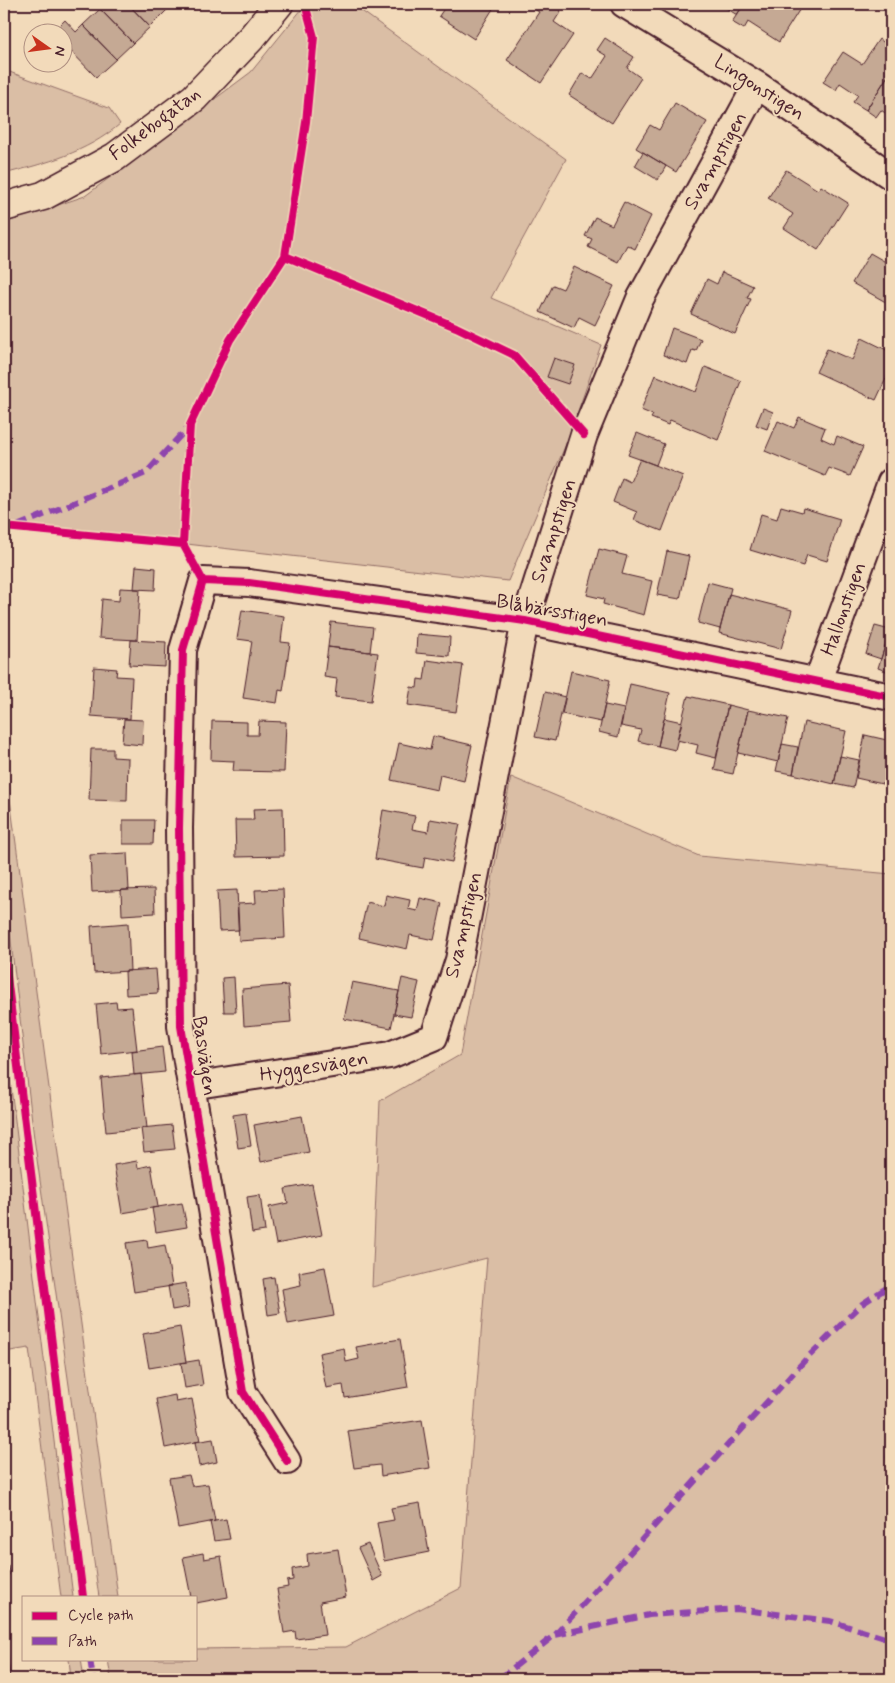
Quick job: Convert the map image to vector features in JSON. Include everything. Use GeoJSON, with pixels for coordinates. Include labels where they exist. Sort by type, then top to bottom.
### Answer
{"type":"FeatureCollection","features":[{"type":"Feature","properties":{"kind":"street","name":"Folkebogatan"},"geometry":{"type":"LineString","coordinates":[[4,207],[43,196],[115,157],[194,98],[252,37],[278,4]]}},
{"type":"Feature","properties":{"kind":"street","name":"Lingonstigen"},"geometry":{"type":"LineString","coordinates":[[624,4],[757,85],[891,176]]}},
{"type":"Feature","properties":{"kind":"street","name":"Svampstigen"},"geometry":{"type":"LineString","coordinates":[[434,1037],[459,960],[525,621],[584,435],[640,299],[757,85]]}},
{"type":"Feature","properties":{"kind":"street","name":"Hallonstigen"},"geometry":{"type":"LineString","coordinates":[[818,680],[891,482]]}},
{"type":"Feature","properties":{"kind":"street","name":"Blåbärsstigen"},"geometry":{"type":"LineString","coordinates":[[203,581],[250,583],[525,621],[818,680],[891,697]]}},
{"type":"Feature","properties":{"kind":"street","name":"Basvägen"},"geometry":{"type":"LineString","coordinates":[[203,581],[183,650],[182,669],[179,828],[181,1026],[243,1392],[287,1461]]}},
{"type":"Feature","properties":{"kind":"street","name":"Hyggesvägen"},"geometry":{"type":"LineString","coordinates":[[191,1086],[390,1055],[434,1037]]}},
{"type":"Feature","properties":{"kind":"shaded area"},"geometry":{"type":"Polygon","coordinates":[[[306,4],[352,4],[566,159],[491,298],[601,345],[569,437],[508,581],[4,523],[4,223],[85,196],[251,72],[306,4]]]}},
{"type":"Feature","properties":{"kind":"shaded area"},"geometry":{"type":"Polygon","coordinates":[[[4,70],[109,108],[120,124],[93,143],[79,150],[50,161],[4,174],[4,70]]]}},
{"type":"Feature","properties":{"kind":"shaded area"},"geometry":{"type":"Polygon","coordinates":[[[4,755],[118,1596],[99,1596],[34,1138],[4,882],[4,755]]]}},
{"type":"Feature","properties":{"kind":"shaded area"},"geometry":{"type":"Polygon","coordinates":[[[511,777],[699,856],[891,874],[891,1439],[886,1457],[891,1476],[891,1679],[111,1679],[108,1660],[198,1660],[198,1649],[346,1647],[461,1588],[487,1258],[372,1287],[380,1101],[460,1055],[511,777]]]}},
{"type":"Feature","properties":{"kind":"shaded area"},"geometry":{"type":"Polygon","coordinates":[[[4,1030],[73,1596],[61,1596],[29,1348],[4,1352],[4,1030]]]}},
{"type":"Feature","properties":{"kind":"shaded area"},"geometry":{"type":"Polygon","coordinates":[[[69,1660],[81,1660],[84,1679],[71,1679],[69,1660]]]}},
{"type":"Feature","properties":{"kind":"building"},"geometry":{"type":"Polygon","coordinates":[[[95,4],[128,4],[150,27],[133,43],[95,4]]]}},
{"type":"Feature","properties":{"kind":"building"},"geometry":{"type":"Polygon","coordinates":[[[128,4],[161,4],[167,10],[150,27],[128,4]]]}},
{"type":"Feature","properties":{"kind":"building"},"geometry":{"type":"Polygon","coordinates":[[[161,4],[174,4],[167,10],[161,4]]]}},
{"type":"Feature","properties":{"kind":"building"},"geometry":{"type":"Polygon","coordinates":[[[447,4],[496,4],[474,39],[439,16],[447,4]]]}},
{"type":"Feature","properties":{"kind":"building"},"geometry":{"type":"Polygon","coordinates":[[[532,4],[550,4],[561,11],[554,22],[573,35],[541,83],[507,60],[539,12],[530,6],[532,4]]]}},
{"type":"Feature","properties":{"kind":"building"},"geometry":{"type":"Polygon","coordinates":[[[720,4],[744,4],[737,15],[720,4]]]}},
{"type":"Feature","properties":{"kind":"building"},"geometry":{"type":"Polygon","coordinates":[[[744,4],[803,4],[779,42],[748,22],[744,29],[732,22],[744,4]]]}},
{"type":"Feature","properties":{"kind":"building"},"geometry":{"type":"Polygon","coordinates":[[[100,9],[133,43],[116,59],[83,25],[100,9]]]}},
{"type":"Feature","properties":{"kind":"building"},"geometry":{"type":"Polygon","coordinates":[[[83,25],[116,59],[96,77],[72,52],[72,28],[76,32],[83,25]]]}},
{"type":"Feature","properties":{"kind":"building"},"geometry":{"type":"Polygon","coordinates":[[[605,38],[634,57],[627,68],[641,78],[612,123],[569,95],[582,73],[592,79],[607,56],[597,50],[605,38]]]}},
{"type":"Feature","properties":{"kind":"building"},"geometry":{"type":"Polygon","coordinates":[[[879,39],[891,47],[891,71],[866,110],[853,102],[858,95],[840,83],[836,90],[823,82],[843,52],[862,64],[879,39]]]}},
{"type":"Feature","properties":{"kind":"building"},"geometry":{"type":"Polygon","coordinates":[[[891,71],[891,117],[881,110],[876,117],[866,110],[891,71]]]}},
{"type":"Feature","properties":{"kind":"building"},"geometry":{"type":"Polygon","coordinates":[[[675,103],[707,122],[676,172],[636,148],[650,125],[659,130],[675,103]]]}},
{"type":"Feature","properties":{"kind":"building"},"geometry":{"type":"Polygon","coordinates":[[[643,152],[666,166],[658,180],[635,166],[643,152]]]}},
{"type":"Feature","properties":{"kind":"building"},"geometry":{"type":"Polygon","coordinates":[[[786,170],[818,190],[821,186],[848,203],[818,250],[784,228],[793,214],[768,198],[786,170]]]}},
{"type":"Feature","properties":{"kind":"building"},"geometry":{"type":"Polygon","coordinates":[[[624,202],[651,216],[635,249],[627,245],[618,262],[588,247],[592,239],[585,236],[595,217],[612,225],[624,202]]]}},
{"type":"Feature","properties":{"kind":"building"},"geometry":{"type":"Polygon","coordinates":[[[870,253],[891,265],[891,305],[852,283],[870,253]]]}},
{"type":"Feature","properties":{"kind":"building"},"geometry":{"type":"Polygon","coordinates":[[[574,267],[614,286],[595,325],[579,317],[574,328],[540,312],[553,285],[563,289],[574,267]]]}},
{"type":"Feature","properties":{"kind":"building"},"geometry":{"type":"Polygon","coordinates":[[[722,272],[753,286],[747,298],[751,299],[735,334],[691,314],[707,279],[717,284],[722,272]]]}},
{"type":"Feature","properties":{"kind":"building"},"geometry":{"type":"Polygon","coordinates":[[[672,328],[701,339],[696,351],[692,350],[687,364],[663,355],[672,328]]]}},
{"type":"Feature","properties":{"kind":"building"},"geometry":{"type":"Polygon","coordinates":[[[862,338],[891,352],[891,368],[876,400],[816,372],[827,349],[852,360],[862,338]]]}},
{"type":"Feature","properties":{"kind":"building"},"geometry":{"type":"Polygon","coordinates":[[[554,358],[575,365],[568,384],[547,377],[554,358]]]}},
{"type":"Feature","properties":{"kind":"building"},"geometry":{"type":"Polygon","coordinates":[[[705,367],[741,381],[718,440],[670,420],[668,425],[651,418],[653,415],[641,410],[655,375],[696,392],[705,367]]]}},
{"type":"Feature","properties":{"kind":"building"},"geometry":{"type":"Polygon","coordinates":[[[763,408],[773,412],[767,429],[756,425],[763,408]]]}},
{"type":"Feature","properties":{"kind":"building"},"geometry":{"type":"Polygon","coordinates":[[[799,417],[825,428],[821,438],[834,444],[837,436],[863,447],[850,476],[829,468],[825,476],[765,451],[778,421],[794,428],[799,417]]]}},
{"type":"Feature","properties":{"kind":"building"},"geometry":{"type":"Polygon","coordinates":[[[637,433],[664,444],[656,465],[628,455],[637,433]]]}},
{"type":"Feature","properties":{"kind":"building"},"geometry":{"type":"Polygon","coordinates":[[[640,459],[683,476],[662,531],[634,520],[637,512],[613,502],[622,478],[630,482],[640,459]]]}},
{"type":"Feature","properties":{"kind":"building"},"geometry":{"type":"Polygon","coordinates":[[[781,506],[802,512],[803,508],[840,519],[827,561],[807,555],[803,566],[750,550],[761,514],[777,519],[781,506]]]}},
{"type":"Feature","properties":{"kind":"building"},"geometry":{"type":"Polygon","coordinates":[[[599,549],[627,556],[622,574],[652,581],[644,615],[603,604],[604,599],[587,595],[599,549]]]}},
{"type":"Feature","properties":{"kind":"building"},"geometry":{"type":"Polygon","coordinates":[[[667,551],[689,556],[680,599],[657,595],[667,551]]]}},
{"type":"Feature","properties":{"kind":"building"},"geometry":{"type":"Polygon","coordinates":[[[136,566],[156,568],[155,590],[134,589],[136,566]]]}},
{"type":"Feature","properties":{"kind":"building"},"geometry":{"type":"Polygon","coordinates":[[[708,582],[731,588],[720,629],[698,623],[708,582]]]}},
{"type":"Feature","properties":{"kind":"building"},"geometry":{"type":"Polygon","coordinates":[[[120,588],[140,589],[137,640],[99,638],[102,599],[119,601],[120,588]]]}},
{"type":"Feature","properties":{"kind":"building"},"geometry":{"type":"Polygon","coordinates":[[[729,594],[792,610],[781,649],[719,633],[729,594]]]}},
{"type":"Feature","properties":{"kind":"building"},"geometry":{"type":"Polygon","coordinates":[[[242,610],[284,616],[281,642],[290,643],[283,691],[279,690],[277,703],[243,698],[252,641],[237,639],[242,610]]]}},
{"type":"Feature","properties":{"kind":"building"},"geometry":{"type":"Polygon","coordinates":[[[331,622],[373,627],[370,652],[328,647],[331,622]]]}},
{"type":"Feature","properties":{"kind":"building"},"geometry":{"type":"Polygon","coordinates":[[[875,626],[890,630],[881,659],[866,654],[875,626]]]}},
{"type":"Feature","properties":{"kind":"building"},"geometry":{"type":"Polygon","coordinates":[[[889,633],[891,634],[891,673],[878,668],[889,633]]]}},
{"type":"Feature","properties":{"kind":"building"},"geometry":{"type":"Polygon","coordinates":[[[417,634],[450,637],[449,656],[416,653],[417,634]]]}},
{"type":"Feature","properties":{"kind":"building"},"geometry":{"type":"Polygon","coordinates":[[[131,640],[166,642],[165,667],[129,665],[131,640]]]}},
{"type":"Feature","properties":{"kind":"building"},"geometry":{"type":"Polygon","coordinates":[[[328,647],[378,653],[371,701],[335,697],[337,679],[324,677],[328,647]]]}},
{"type":"Feature","properties":{"kind":"building"},"geometry":{"type":"Polygon","coordinates":[[[427,660],[463,665],[456,712],[408,705],[411,687],[417,688],[418,679],[424,680],[427,660]]]}},
{"type":"Feature","properties":{"kind":"building"},"geometry":{"type":"Polygon","coordinates":[[[94,667],[117,669],[116,676],[132,677],[130,719],[91,716],[94,667]]]}},
{"type":"Feature","properties":{"kind":"building"},"geometry":{"type":"Polygon","coordinates":[[[571,671],[610,680],[601,722],[562,714],[571,671]]]}},
{"type":"Feature","properties":{"kind":"building"},"geometry":{"type":"Polygon","coordinates":[[[630,684],[670,693],[658,746],[638,741],[641,730],[621,726],[630,684]]]}},
{"type":"Feature","properties":{"kind":"building"},"geometry":{"type":"Polygon","coordinates":[[[545,692],[565,697],[555,741],[535,737],[545,692]]]}},
{"type":"Feature","properties":{"kind":"building"},"geometry":{"type":"Polygon","coordinates":[[[688,696],[728,705],[716,758],[696,753],[698,745],[677,740],[688,696]]]}},
{"type":"Feature","properties":{"kind":"building"},"geometry":{"type":"Polygon","coordinates":[[[605,705],[624,709],[618,737],[599,732],[605,705]]]}},
{"type":"Feature","properties":{"kind":"building"},"geometry":{"type":"Polygon","coordinates":[[[728,705],[748,710],[733,774],[714,770],[728,705]]]}},
{"type":"Feature","properties":{"kind":"building"},"geometry":{"type":"Polygon","coordinates":[[[748,710],[788,718],[778,762],[738,753],[748,710]]]}},
{"type":"Feature","properties":{"kind":"building"},"geometry":{"type":"Polygon","coordinates":[[[664,718],[682,722],[675,750],[658,746],[664,718]]]}},
{"type":"Feature","properties":{"kind":"building"},"geometry":{"type":"Polygon","coordinates":[[[124,719],[143,720],[142,745],[122,743],[124,719]]]}},
{"type":"Feature","properties":{"kind":"building"},"geometry":{"type":"Polygon","coordinates":[[[212,721],[247,722],[247,735],[258,735],[259,721],[286,722],[284,772],[233,771],[234,761],[211,760],[212,721]]]}},
{"type":"Feature","properties":{"kind":"building"},"geometry":{"type":"Polygon","coordinates":[[[804,722],[846,731],[834,784],[793,774],[804,722]]]}},
{"type":"Feature","properties":{"kind":"building"},"geometry":{"type":"Polygon","coordinates":[[[865,735],[891,741],[891,786],[856,778],[865,735]]]}},
{"type":"Feature","properties":{"kind":"building"},"geometry":{"type":"Polygon","coordinates":[[[433,736],[472,745],[464,781],[440,775],[437,790],[391,780],[399,743],[430,750],[433,736]]]}},
{"type":"Feature","properties":{"kind":"building"},"geometry":{"type":"Polygon","coordinates":[[[782,744],[798,747],[793,774],[776,771],[782,744]]]}},
{"type":"Feature","properties":{"kind":"building"},"geometry":{"type":"Polygon","coordinates":[[[91,749],[113,749],[113,757],[128,758],[127,801],[89,800],[91,749]]]}},
{"type":"Feature","properties":{"kind":"building"},"geometry":{"type":"Polygon","coordinates":[[[840,756],[859,760],[853,788],[834,784],[840,756]]]}},
{"type":"Feature","properties":{"kind":"building"},"geometry":{"type":"Polygon","coordinates":[[[283,808],[284,856],[236,857],[235,820],[254,820],[253,809],[283,808]]]}},
{"type":"Feature","properties":{"kind":"building"},"geometry":{"type":"Polygon","coordinates":[[[383,810],[415,816],[412,829],[428,832],[430,819],[460,824],[452,862],[425,857],[423,868],[375,859],[383,810]]]}},
{"type":"Feature","properties":{"kind":"building"},"geometry":{"type":"Polygon","coordinates":[[[123,820],[154,820],[153,844],[123,844],[123,820]]]}},
{"type":"Feature","properties":{"kind":"building"},"geometry":{"type":"Polygon","coordinates":[[[127,853],[129,890],[92,892],[90,855],[127,853]]]}},
{"type":"Feature","properties":{"kind":"building"},"geometry":{"type":"Polygon","coordinates":[[[154,889],[155,913],[122,915],[121,890],[154,889]]]}},
{"type":"Feature","properties":{"kind":"building"},"geometry":{"type":"Polygon","coordinates":[[[283,889],[285,938],[239,941],[237,904],[256,903],[255,890],[283,889]]]}},
{"type":"Feature","properties":{"kind":"building"},"geometry":{"type":"Polygon","coordinates":[[[237,890],[239,930],[219,931],[217,891],[237,890]]]}},
{"type":"Feature","properties":{"kind":"building"},"geometry":{"type":"Polygon","coordinates":[[[386,895],[410,900],[408,909],[417,911],[420,898],[442,903],[434,940],[410,935],[407,949],[359,938],[367,902],[384,906],[386,895]]]}},
{"type":"Feature","properties":{"kind":"building"},"geometry":{"type":"Polygon","coordinates":[[[128,923],[130,971],[94,973],[91,926],[128,923]]]}},
{"type":"Feature","properties":{"kind":"building"},"geometry":{"type":"Polygon","coordinates":[[[156,969],[158,993],[126,995],[125,971],[156,969]]]}},
{"type":"Feature","properties":{"kind":"building"},"geometry":{"type":"Polygon","coordinates":[[[234,977],[236,1012],[224,1012],[222,978],[234,977]]]}},
{"type":"Feature","properties":{"kind":"building"},"geometry":{"type":"Polygon","coordinates":[[[402,978],[419,982],[411,1017],[394,1014],[402,978]]]}},
{"type":"Feature","properties":{"kind":"building"},"geometry":{"type":"Polygon","coordinates":[[[352,982],[399,991],[391,1028],[344,1019],[352,982]]]}},
{"type":"Feature","properties":{"kind":"building"},"geometry":{"type":"Polygon","coordinates":[[[288,985],[291,1022],[244,1026],[242,989],[288,985]]]}},
{"type":"Feature","properties":{"kind":"building"},"geometry":{"type":"Polygon","coordinates":[[[116,1002],[117,1008],[132,1007],[137,1050],[101,1054],[96,1004],[116,1002]]]}},
{"type":"Feature","properties":{"kind":"building"},"geometry":{"type":"Polygon","coordinates":[[[162,1047],[165,1072],[134,1075],[132,1051],[162,1047]]]}},
{"type":"Feature","properties":{"kind":"building"},"geometry":{"type":"Polygon","coordinates":[[[141,1074],[147,1128],[106,1132],[101,1078],[141,1074]]]}},
{"type":"Feature","properties":{"kind":"building"},"geometry":{"type":"Polygon","coordinates":[[[246,1113],[251,1146],[238,1148],[233,1115],[246,1113]]]}},
{"type":"Feature","properties":{"kind":"building"},"geometry":{"type":"Polygon","coordinates":[[[302,1116],[309,1152],[261,1162],[254,1125],[302,1116]]]}},
{"type":"Feature","properties":{"kind":"building"},"geometry":{"type":"Polygon","coordinates":[[[172,1125],[175,1149],[144,1152],[141,1128],[172,1125]]]}},
{"type":"Feature","properties":{"kind":"building"},"geometry":{"type":"Polygon","coordinates":[[[137,1161],[138,1168],[151,1165],[158,1207],[122,1213],[114,1165],[137,1161]]]}},
{"type":"Feature","properties":{"kind":"building"},"geometry":{"type":"Polygon","coordinates":[[[312,1184],[322,1235],[276,1244],[269,1207],[288,1203],[285,1189],[312,1184]]]}},
{"type":"Feature","properties":{"kind":"building"},"geometry":{"type":"Polygon","coordinates":[[[260,1195],[265,1231],[252,1233],[247,1197],[260,1195]]]}},
{"type":"Feature","properties":{"kind":"building"},"geometry":{"type":"Polygon","coordinates":[[[182,1203],[187,1227],[156,1232],[152,1208],[182,1203]]]}},
{"type":"Feature","properties":{"kind":"building"},"geometry":{"type":"Polygon","coordinates":[[[147,1240],[148,1248],[165,1245],[172,1286],[134,1292],[126,1243],[147,1240]]]}},
{"type":"Feature","properties":{"kind":"building"},"geometry":{"type":"Polygon","coordinates":[[[325,1267],[334,1316],[288,1324],[282,1289],[301,1285],[299,1272],[325,1267]]]}},
{"type":"Feature","properties":{"kind":"building"},"geometry":{"type":"Polygon","coordinates":[[[274,1277],[280,1313],[268,1315],[263,1279],[274,1277]]]}},
{"type":"Feature","properties":{"kind":"building"},"geometry":{"type":"Polygon","coordinates":[[[186,1283],[189,1307],[172,1310],[168,1286],[186,1283]]]}},
{"type":"Feature","properties":{"kind":"building"},"geometry":{"type":"Polygon","coordinates":[[[180,1327],[186,1362],[149,1368],[143,1334],[180,1327]]]}},
{"type":"Feature","properties":{"kind":"building"},"geometry":{"type":"Polygon","coordinates":[[[400,1339],[408,1387],[345,1398],[343,1385],[326,1388],[319,1353],[344,1348],[346,1362],[359,1359],[356,1347],[400,1339]]]}},
{"type":"Feature","properties":{"kind":"building"},"geometry":{"type":"Polygon","coordinates":[[[199,1360],[203,1385],[185,1388],[181,1363],[199,1360]]]}},
{"type":"Feature","properties":{"kind":"building"},"geometry":{"type":"Polygon","coordinates":[[[175,1395],[176,1402],[192,1399],[200,1441],[165,1448],[156,1399],[175,1395]]]}},
{"type":"Feature","properties":{"kind":"building"},"geometry":{"type":"Polygon","coordinates":[[[422,1420],[430,1468],[381,1476],[380,1465],[354,1468],[348,1431],[422,1420]]]}},
{"type":"Feature","properties":{"kind":"building"},"geometry":{"type":"Polygon","coordinates":[[[213,1439],[217,1462],[199,1466],[195,1442],[213,1439]]]}},
{"type":"Feature","properties":{"kind":"building"},"geometry":{"type":"Polygon","coordinates":[[[189,1475],[192,1486],[208,1484],[215,1521],[178,1528],[169,1478],[189,1475]]]}},
{"type":"Feature","properties":{"kind":"building"},"geometry":{"type":"Polygon","coordinates":[[[420,1503],[429,1552],[384,1561],[377,1523],[394,1520],[391,1508],[420,1503]]]}},
{"type":"Feature","properties":{"kind":"building"},"geometry":{"type":"Polygon","coordinates":[[[226,1519],[230,1539],[214,1541],[210,1522],[226,1519]]]}},
{"type":"Feature","properties":{"kind":"building"},"geometry":{"type":"Polygon","coordinates":[[[368,1544],[382,1576],[373,1581],[358,1548],[368,1544]]]}},
{"type":"Feature","properties":{"kind":"building"},"geometry":{"type":"Polygon","coordinates":[[[338,1549],[346,1597],[320,1602],[325,1635],[296,1639],[295,1631],[284,1633],[277,1589],[288,1587],[287,1581],[293,1580],[292,1569],[308,1566],[307,1554],[338,1549]]]}},
{"type":"Feature","properties":{"kind":"building"},"geometry":{"type":"Polygon","coordinates":[[[203,1553],[204,1559],[221,1556],[228,1597],[198,1603],[198,1596],[191,1596],[183,1557],[203,1553]]]}},
{"type":"Feature","properties":{"kind":"building"},"geometry":{"type":"Polygon","coordinates":[[[4,1565],[8,1565],[9,1575],[4,1575],[4,1565]]]}},
{"type":"Feature","properties":{"kind":"building"},"geometry":{"type":"Polygon","coordinates":[[[4,1649],[7,1649],[10,1679],[4,1679],[4,1649]]]}},
{"type":"Feature","properties":{"kind":"marked path"},"geometry":{"type":"LineString","coordinates":[[17,526],[146,473],[190,425]]}},
{"type":"Feature","properties":{"kind":"marked path"},"geometry":{"type":"LineString","coordinates":[[499,1679],[555,1635],[806,1359],[862,1304],[891,1285]]}},
{"type":"Feature","properties":{"kind":"marked path"},"geometry":{"type":"LineString","coordinates":[[555,1635],[649,1615],[737,1609],[830,1621],[891,1640]]}},
{"type":"Feature","properties":{"kind":"marked path"},"geometry":{"type":"LineString","coordinates":[[90,1660],[93,1679]]}},
{"type":"Feature","properties":{"kind":"cycle path"},"geometry":{"type":"LineString","coordinates":[[183,544],[190,425],[230,340],[285,256],[306,122],[314,37],[305,4]]}},
{"type":"Feature","properties":{"kind":"cycle path"},"geometry":{"type":"LineString","coordinates":[[285,256],[456,327],[514,355],[584,435]]}},
{"type":"Feature","properties":{"kind":"cycle path"},"geometry":{"type":"LineString","coordinates":[[4,527],[183,544],[203,581]]}},
{"type":"Feature","properties":{"kind":"cycle path"},"geometry":{"type":"LineString","coordinates":[[203,581],[183,650],[179,828],[181,1026],[243,1392],[287,1461]]}},
{"type":"Feature","properties":{"kind":"cycle path"},"geometry":{"type":"LineString","coordinates":[[203,581],[249,583],[525,621],[891,697]]}},
{"type":"Feature","properties":{"kind":"cycle path"},"geometry":{"type":"LineString","coordinates":[[4,952],[83,1596]]}}]}
